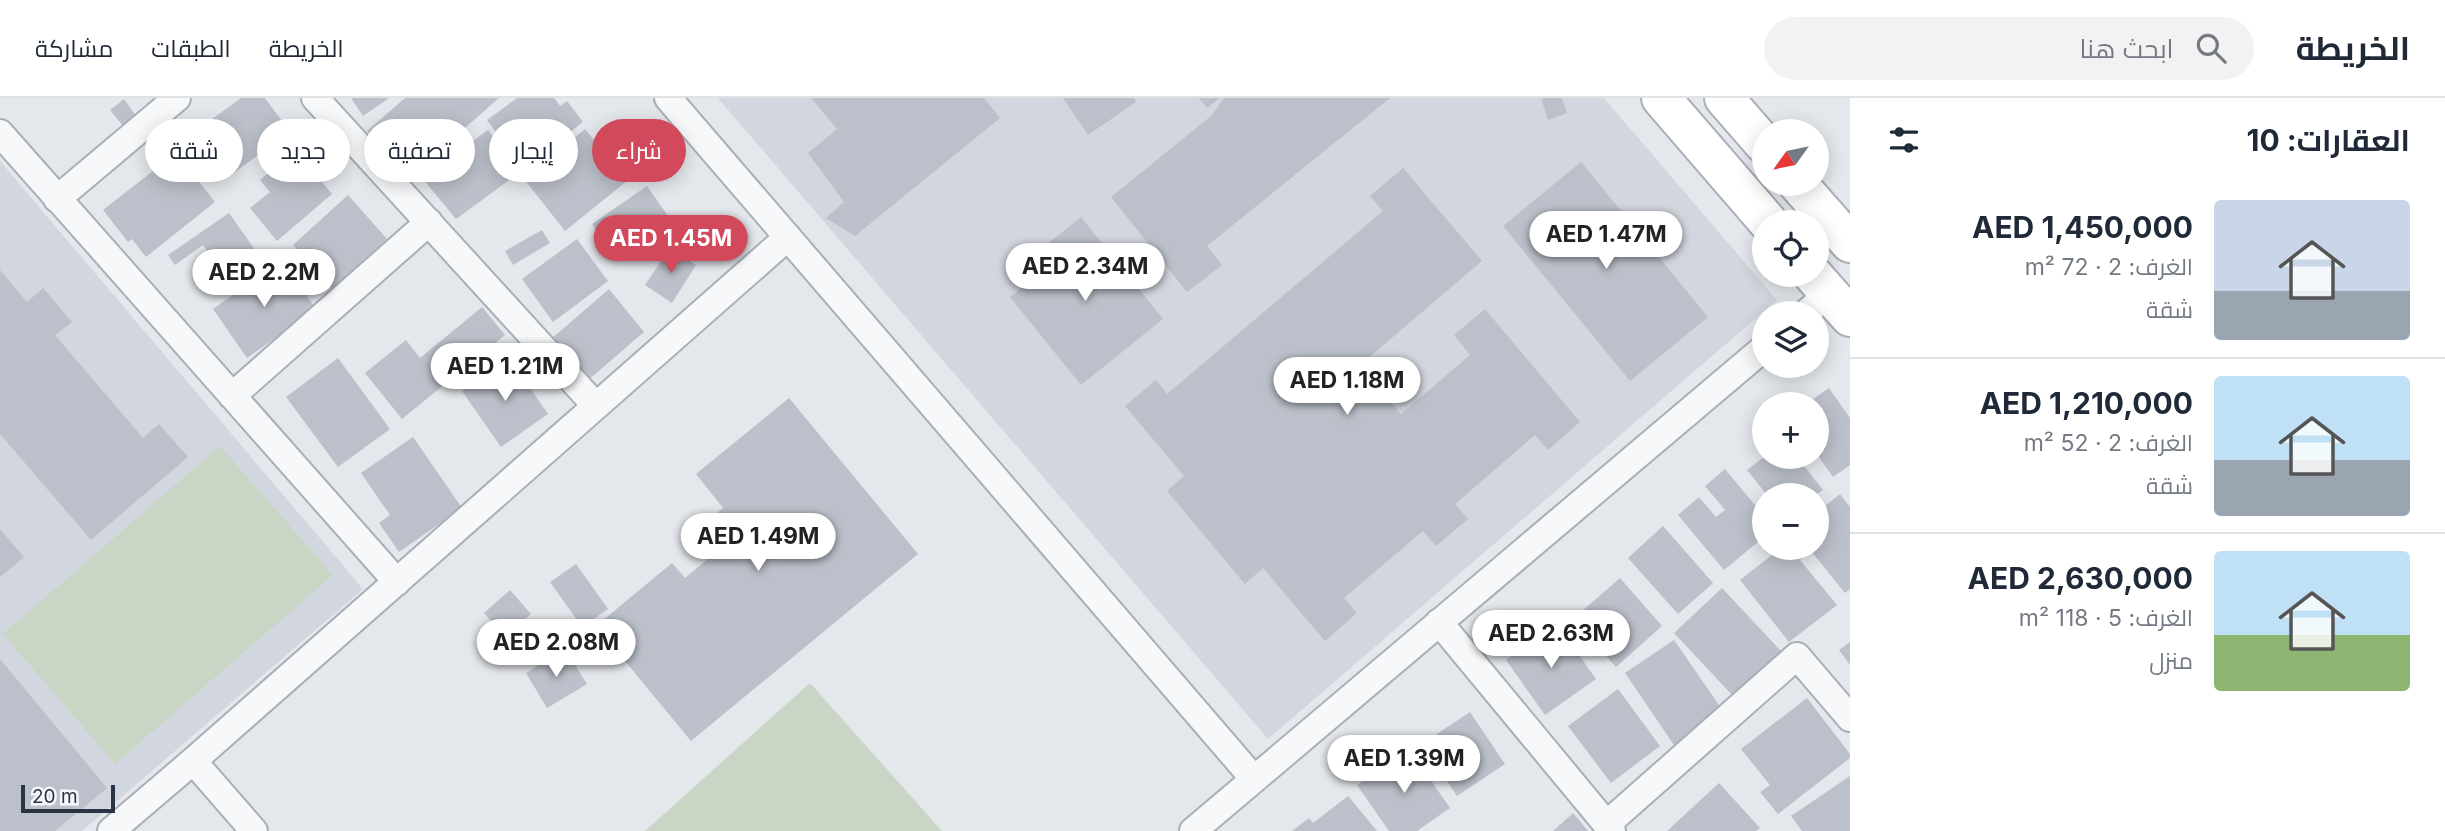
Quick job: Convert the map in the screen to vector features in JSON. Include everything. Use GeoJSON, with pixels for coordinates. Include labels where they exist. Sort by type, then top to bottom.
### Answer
{"type":"FeatureCollection","features":[{"type":"Feature","properties":{"kind":"street"},"geometry":{"type":"LineString","coordinates":[[57,199],[177,98]]}},
{"type":"Feature","properties":{"kind":"street"},"geometry":{"type":"LineString","coordinates":[[315,98],[596,406]]}},
{"type":"Feature","properties":{"kind":"street"},"geometry":{"type":"LineString","coordinates":[[668,98],[1254,779]]}},
{"type":"Feature","properties":{"kind":"street"},"geometry":{"type":"LineString","coordinates":[[1661,98],[1758,210]]}},
{"type":"Feature","properties":{"kind":"street"},"geometry":{"type":"LineString","coordinates":[[1724,98],[1752,130]]}},
{"type":"Feature","properties":{"kind":"street"},"geometry":{"type":"LineString","coordinates":[[0,133],[397,582]]}},
{"type":"Feature","properties":{"kind":"street"},"geometry":{"type":"LineString","coordinates":[[1809,196],[1850,243]]}},
{"type":"Feature","properties":{"kind":"street"},"geometry":{"type":"LineString","coordinates":[[232,396],[429,222]]}},
{"type":"Feature","properties":{"kind":"street"},"geometry":{"type":"LineString","coordinates":[[111,831],[788,237]]}},
{"type":"Feature","properties":{"kind":"street"},"geometry":{"type":"LineString","coordinates":[[1192,831],[1752,358]]}},
{"type":"Feature","properties":{"kind":"street"},"geometry":{"type":"LineString","coordinates":[[1439,622],[1609,828],[1797,656],[1850,718]]}},
{"type":"Feature","properties":{"kind":"street"},"geometry":{"type":"LineString","coordinates":[[193,761],[254,831]]}},
{"type":"Feature","properties":{"kind":"shaded area"},"geometry":{"type":"Polygon","coordinates":[[[718,98],[1604,98],[1752,271],[1752,287],[1766,287],[1777,300],[1752,301],[1752,322],[1268,739],[718,98]]]}},
{"type":"Feature","properties":{"kind":"shaded area"},"geometry":{"type":"Polygon","coordinates":[[[0,161],[363,589],[82,831],[0,831],[0,161]]]}},
{"type":"Feature","properties":{"kind":"green space"},"geometry":{"type":"Polygon","coordinates":[[[220,446],[333,575],[115,764],[3,634],[220,446]]]}},
{"type":"Feature","properties":{"kind":"green space"},"geometry":{"type":"Polygon","coordinates":[[[810,683],[942,831],[645,831],[810,683]]]}},
{"type":"Feature","properties":{"kind":"building"},"geometry":{"type":"Polygon","coordinates":[[[241,98],[265,98],[280,119],[257,119],[257,156],[243,166],[243,119],[212,119],[241,98]]]}},
{"type":"Feature","properties":{"kind":"building"},"geometry":{"type":"Polygon","coordinates":[[[351,98],[389,98],[363,116],[351,98]]]}},
{"type":"Feature","properties":{"kind":"building"},"geometry":{"type":"Polygon","coordinates":[[[405,98],[499,98],[475,119],[381,119],[405,98]]]}},
{"type":"Feature","properties":{"kind":"building"},"geometry":{"type":"Polygon","coordinates":[[[517,98],[554,98],[560,106],[567,101],[583,122],[578,126],[578,119],[489,119],[489,123],[487,120],[517,98]]]}},
{"type":"Feature","properties":{"kind":"building"},"geometry":{"type":"Polygon","coordinates":[[[811,98],[984,98],[1000,118],[855,236],[826,218],[844,202],[808,153],[837,129],[811,98]]]}},
{"type":"Feature","properties":{"kind":"building"},"geometry":{"type":"Polygon","coordinates":[[[1063,98],[1134,98],[1136,102],[1088,135],[1063,98]]]}},
{"type":"Feature","properties":{"kind":"building"},"geometry":{"type":"Polygon","coordinates":[[[1199,98],[1220,98],[1207,108],[1199,98]]]}},
{"type":"Feature","properties":{"kind":"building"},"geometry":{"type":"Polygon","coordinates":[[[1224,98],[1390,98],[1207,246],[1222,265],[1187,292],[1111,197],[1211,116],[1224,98]]]}},
{"type":"Feature","properties":{"kind":"building"},"geometry":{"type":"Polygon","coordinates":[[[1541,98],[1562,98],[1567,113],[1548,120],[1541,98]]]}},
{"type":"Feature","properties":{"kind":"building"},"geometry":{"type":"Polygon","coordinates":[[[124,99],[136,116],[123,126],[110,110],[124,99]]]}},
{"type":"Feature","properties":{"kind":"building"},"geometry":{"type":"Polygon","coordinates":[[[585,129],[592,138],[592,182],[626,182],[565,231],[526,182],[578,182],[578,135],[585,129]]]}},
{"type":"Feature","properties":{"kind":"building"},"geometry":{"type":"Polygon","coordinates":[[[488,130],[489,182],[507,182],[456,219],[425,182],[475,182],[475,139],[488,130]]]}},
{"type":"Feature","properties":{"kind":"building"},"geometry":{"type":"Polygon","coordinates":[[[1581,162],[1708,317],[1630,381],[1503,226],[1581,162]]]}},
{"type":"Feature","properties":{"kind":"building"},"geometry":{"type":"Polygon","coordinates":[[[1403,168],[1482,261],[1360,365],[1401,414],[1470,355],[1454,335],[1485,309],[1580,422],[1548,450],[1535,435],[1455,504],[1468,519],[1436,546],[1423,531],[1344,598],[1357,613],[1325,641],[1263,568],[1245,584],[1167,491],[1184,476],[1125,406],[1156,380],[1167,394],[1383,211],[1370,196],[1403,168]]]}},
{"type":"Feature","properties":{"kind":"building"},"geometry":{"type":"Polygon","coordinates":[[[145,177],[145,182],[199,182],[215,202],[146,257],[132,239],[128,242],[103,210],[145,177]]]}},
{"type":"Feature","properties":{"kind":"building"},"geometry":{"type":"Polygon","coordinates":[[[262,182],[322,182],[332,194],[277,241],[250,208],[270,192],[262,182]]]}},
{"type":"Feature","properties":{"kind":"building"},"geometry":{"type":"Polygon","coordinates":[[[647,186],[673,223],[618,262],[592,224],[647,186]]]}},
{"type":"Feature","properties":{"kind":"building"},"geometry":{"type":"Polygon","coordinates":[[[348,195],[387,239],[332,289],[293,245],[348,195]]]}},
{"type":"Feature","properties":{"kind":"building"},"geometry":{"type":"Polygon","coordinates":[[[229,213],[260,257],[226,279],[203,245],[175,265],[168,255],[229,213]]]}},
{"type":"Feature","properties":{"kind":"building"},"geometry":{"type":"Polygon","coordinates":[[[1081,217],[1163,319],[1081,385],[1010,297],[1052,263],[1041,249],[1081,217]]]}},
{"type":"Feature","properties":{"kind":"building"},"geometry":{"type":"Polygon","coordinates":[[[542,230],[550,243],[513,265],[505,251],[542,230]]]}},
{"type":"Feature","properties":{"kind":"building"},"geometry":{"type":"Polygon","coordinates":[[[577,239],[608,281],[553,322],[522,279],[577,239]]]}},
{"type":"Feature","properties":{"kind":"building"},"geometry":{"type":"Polygon","coordinates":[[[670,248],[696,265],[672,303],[645,285],[670,248]]]}},
{"type":"Feature","properties":{"kind":"building"},"geometry":{"type":"Polygon","coordinates":[[[282,260],[316,309],[247,358],[213,309],[282,260]]]}},
{"type":"Feature","properties":{"kind":"building"},"geometry":{"type":"Polygon","coordinates":[[[0,270],[27,302],[43,288],[72,322],[55,335],[143,438],[159,424],[188,457],[91,540],[0,434],[0,270]]]}},
{"type":"Feature","properties":{"kind":"building"},"geometry":{"type":"Polygon","coordinates":[[[609,289],[644,332],[579,388],[543,346],[609,289]]]}},
{"type":"Feature","properties":{"kind":"building"},"geometry":{"type":"Polygon","coordinates":[[[482,307],[505,335],[402,419],[365,373],[406,340],[420,358],[482,307]]]}},
{"type":"Feature","properties":{"kind":"building"},"geometry":{"type":"Polygon","coordinates":[[[338,358],[390,429],[338,467],[286,397],[338,358]]]}},
{"type":"Feature","properties":{"kind":"building"},"geometry":{"type":"Polygon","coordinates":[[[509,358],[548,414],[501,447],[462,391],[509,358]]]}},
{"type":"Feature","properties":{"kind":"building"},"geometry":{"type":"Polygon","coordinates":[[[1829,388],[1850,418],[1850,465],[1833,477],[1827,469],[1829,392],[1823,392],[1829,388]]]}},
{"type":"Feature","properties":{"kind":"building"},"geometry":{"type":"Polygon","coordinates":[[[789,398],[918,554],[691,741],[596,626],[672,563],[685,578],[714,554],[695,531],[723,508],[696,474],[789,398]]]}},
{"type":"Feature","properties":{"kind":"building"},"geometry":{"type":"Polygon","coordinates":[[[413,437],[462,508],[399,552],[379,523],[390,515],[361,473],[413,437]]]}},
{"type":"Feature","properties":{"kind":"building"},"geometry":{"type":"Polygon","coordinates":[[[1752,466],[1752,469],[1806,469],[1817,483],[1757,483],[1747,470],[1752,466]]]}},
{"type":"Feature","properties":{"kind":"building"},"geometry":{"type":"Polygon","coordinates":[[[1725,469],[1752,502],[1752,547],[1724,570],[1678,515],[1699,497],[1716,517],[1725,510],[1705,486],[1725,469]]]}},
{"type":"Feature","properties":{"kind":"building"},"geometry":{"type":"Polygon","coordinates":[[[1840,494],[1850,507],[1850,589],[1845,593],[1818,560],[1829,560],[1829,503],[1840,494]]]}},
{"type":"Feature","properties":{"kind":"building"},"geometry":{"type":"Polygon","coordinates":[[[1663,526],[1713,583],[1678,614],[1628,558],[1663,526]]]}},
{"type":"Feature","properties":{"kind":"building"},"geometry":{"type":"Polygon","coordinates":[[[0,529],[24,557],[0,577],[0,529]]]}},
{"type":"Feature","properties":{"kind":"building"},"geometry":{"type":"Polygon","coordinates":[[[1766,560],[1800,560],[1837,605],[1789,642],[1740,580],[1766,560]]]}},
{"type":"Feature","properties":{"kind":"building"},"geometry":{"type":"Polygon","coordinates":[[[576,564],[608,609],[582,627],[550,582],[576,564]]]}},
{"type":"Feature","properties":{"kind":"building"},"geometry":{"type":"Polygon","coordinates":[[[1620,578],[1662,626],[1616,667],[1573,619],[1620,578]]]}},
{"type":"Feature","properties":{"kind":"building"},"geometry":{"type":"Polygon","coordinates":[[[1722,588],[1781,651],[1733,696],[1674,633],[1722,588]]]}},
{"type":"Feature","properties":{"kind":"building"},"geometry":{"type":"Polygon","coordinates":[[[510,590],[531,614],[506,637],[484,613],[510,590]]]}},
{"type":"Feature","properties":{"kind":"building"},"geometry":{"type":"Polygon","coordinates":[[[1557,624],[1596,679],[1545,715],[1506,660],[1557,624]]]}},
{"type":"Feature","properties":{"kind":"building"},"geometry":{"type":"Polygon","coordinates":[[[1674,640],[1723,711],[1674,745],[1625,673],[1674,640]]]}},
{"type":"Feature","properties":{"kind":"building"},"geometry":{"type":"Polygon","coordinates":[[[1850,642],[1850,665],[1839,650],[1850,642]]]}},
{"type":"Feature","properties":{"kind":"building"},"geometry":{"type":"Polygon","coordinates":[[[565,649],[587,684],[547,708],[526,673],[565,649]]]}},
{"type":"Feature","properties":{"kind":"building"},"geometry":{"type":"Polygon","coordinates":[[[0,659],[107,788],[55,831],[0,831],[0,659]]]}},
{"type":"Feature","properties":{"kind":"building"},"geometry":{"type":"Polygon","coordinates":[[[1618,689],[1660,746],[1611,783],[1568,726],[1618,689]]]}},
{"type":"Feature","properties":{"kind":"building"},"geometry":{"type":"Polygon","coordinates":[[[1807,698],[1850,754],[1850,758],[1778,814],[1760,792],[1770,785],[1741,749],[1807,698]]]}},
{"type":"Feature","properties":{"kind":"building"},"geometry":{"type":"Polygon","coordinates":[[[1470,712],[1505,764],[1457,796],[1422,744],[1470,712]]]}},
{"type":"Feature","properties":{"kind":"building"},"geometry":{"type":"Polygon","coordinates":[[[1409,749],[1450,808],[1417,831],[1389,831],[1357,785],[1409,749]]]}},
{"type":"Feature","properties":{"kind":"building"},"geometry":{"type":"Polygon","coordinates":[[[1850,776],[1850,831],[1802,831],[1791,816],[1850,776]]]}},
{"type":"Feature","properties":{"kind":"building"},"geometry":{"type":"Polygon","coordinates":[[[1719,783],[1760,828],[1756,831],[1667,831],[1719,783]]]}},
{"type":"Feature","properties":{"kind":"building"},"geometry":{"type":"Polygon","coordinates":[[[1348,796],[1377,831],[1292,831],[1309,818],[1313,823],[1348,796]]]}},
{"type":"Feature","properties":{"kind":"building"},"geometry":{"type":"Polygon","coordinates":[[[1573,813],[1588,831],[1553,831],[1573,813]]]}}]}
